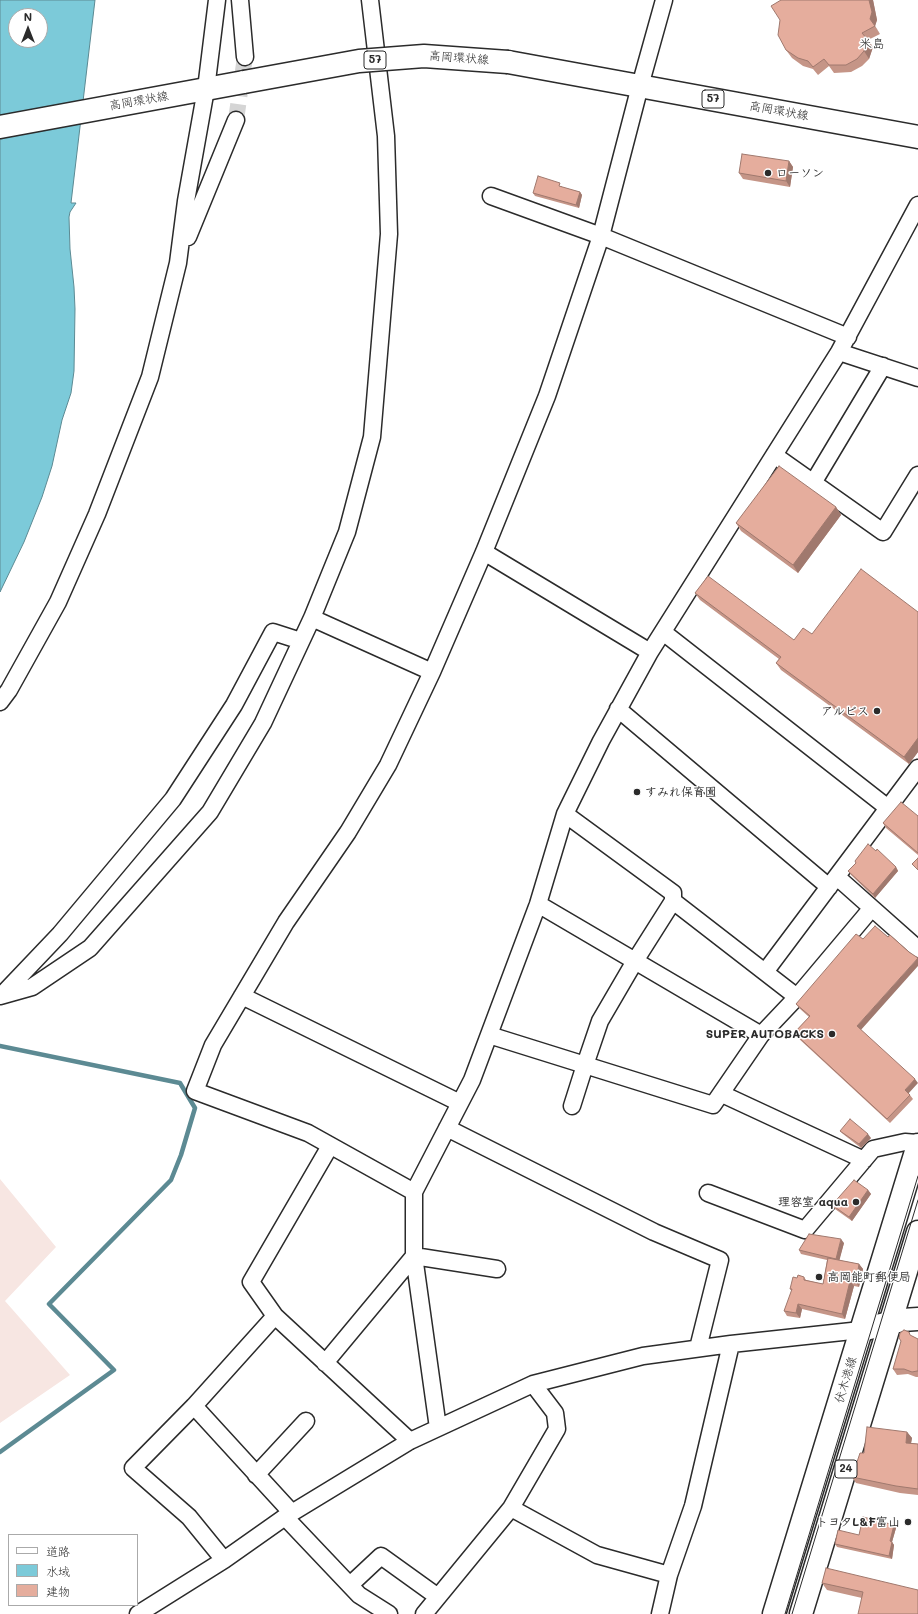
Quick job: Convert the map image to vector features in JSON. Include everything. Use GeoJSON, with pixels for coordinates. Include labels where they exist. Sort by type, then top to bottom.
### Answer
{"type":"FeatureCollection","features":[{"type":"Feature","properties":{"kind":"main road","name":"高岡環状線"},"geometry":{"type":"LineString","coordinates":[[0,127],[359,61],[424,56],[508,62],[918,137]]}},
{"type":"Feature","properties":{"kind":"main road","name":"伏木港線"},"geometry":{"type":"LineString","coordinates":[[774,1614],[918,1144]]}},
{"type":"Feature","properties":{"kind":"main road","name":"24"},"geometry":{"type":"LineString","coordinates":[[801,1614],[918,1232]]}},
{"type":"Feature","properties":{"kind":"main road"},"geometry":{"type":"LineString","coordinates":[[861,1330],[918,1318]]}},
{"type":"Feature","properties":{"kind":"street"},"geometry":{"type":"LineString","coordinates":[[0,702],[9,690],[58,602],[97,514],[150,377],[178,263],[200,90],[217,0]]}},
{"type":"Feature","properties":{"kind":"street"},"geometry":{"type":"LineString","coordinates":[[240,0],[246,57]]}},
{"type":"Feature","properties":{"kind":"street"},"geometry":{"type":"LineString","coordinates":[[0,996],[32,987],[90,948],[210,812],[263,723],[312,618],[347,532],[372,437],[388,234],[386,136],[370,0]]}},
{"type":"Feature","properties":{"kind":"street"},"geometry":{"type":"LineString","coordinates":[[414,1192],[308,1133],[195,1091],[213,1045],[242,996],[286,922],[348,832],[388,765],[432,672],[484,552],[547,396],[601,236],[664,0]]}},
{"type":"Feature","properties":{"kind":"street"},"geometry":{"type":"LineString","coordinates":[[178,263],[201,203],[236,120]]}},
{"type":"Feature","properties":{"kind":"street"},"geometry":{"type":"LineString","coordinates":[[491,196],[601,236],[848,337]]}},
{"type":"Feature","properties":{"kind":"street"},"geometry":{"type":"LineString","coordinates":[[438,1428],[414,1256],[414,1192],[472,1080],[538,904],[565,814],[601,741],[650,652],[848,337],[918,205]]}},
{"type":"Feature","properties":{"kind":"street"},"geometry":{"type":"LineString","coordinates":[[839,352],[918,378]]}},
{"type":"Feature","properties":{"kind":"street"},"geometry":{"type":"LineString","coordinates":[[813,483],[883,366]]}},
{"type":"Feature","properties":{"kind":"street"},"geometry":{"type":"LineString","coordinates":[[774,455],[882,532],[918,475]]}},
{"type":"Feature","properties":{"kind":"street"},"geometry":{"type":"LineString","coordinates":[[484,552],[650,652]]}},
{"type":"Feature","properties":{"kind":"street"},"geometry":{"type":"LineString","coordinates":[[312,618],[432,672]]}},
{"type":"Feature","properties":{"kind":"street"},"geometry":{"type":"LineString","coordinates":[[0,996],[60,934],[173,799],[234,705],[273,632],[301,641]]}},
{"type":"Feature","properties":{"kind":"street"},"geometry":{"type":"LineString","coordinates":[[663,632],[888,808]]}},
{"type":"Feature","properties":{"kind":"street"},"geometry":{"type":"LineString","coordinates":[[618,709],[833,882],[871,909],[918,950]]}},
{"type":"Feature","properties":{"kind":"street"},"geometry":{"type":"LineString","coordinates":[[765,972],[918,768]]}},
{"type":"Feature","properties":{"kind":"street"},"geometry":{"type":"LineString","coordinates":[[565,814],[673,893],[673,901],[635,961],[600,1021],[584,1065],[572,1106]]}},
{"type":"Feature","properties":{"kind":"street"},"geometry":{"type":"LineString","coordinates":[[673,901],[797,997]]}},
{"type":"Feature","properties":{"kind":"street"},"geometry":{"type":"LineString","coordinates":[[538,904],[761,1035]]}},
{"type":"Feature","properties":{"kind":"street"},"geometry":{"type":"LineString","coordinates":[[489,1035],[713,1104],[722,1094],[761,1035],[797,997],[871,909]]}},
{"type":"Feature","properties":{"kind":"street"},"geometry":{"type":"LineString","coordinates":[[242,996],[460,1103]]}},
{"type":"Feature","properties":{"kind":"street"},"geometry":{"type":"LineString","coordinates":[[722,1094],[864,1160]]}},
{"type":"Feature","properties":{"kind":"street"},"geometry":{"type":"LineString","coordinates":[[447,1128],[654,1232],[720,1260],[698,1348]]}},
{"type":"Feature","properties":{"kind":"street"},"geometry":{"type":"LineString","coordinates":[[708,1193],[805,1230],[874,1149],[905,1142],[918,1144]]}},
{"type":"Feature","properties":{"kind":"street"},"geometry":{"type":"LineString","coordinates":[[330,1146],[251,1282],[275,1316],[410,1440]]}},
{"type":"Feature","properties":{"kind":"street"},"geometry":{"type":"LineString","coordinates":[[414,1256],[497,1269]]}},
{"type":"Feature","properties":{"kind":"street"},"geometry":{"type":"LineString","coordinates":[[325,1363],[414,1256]]}},
{"type":"Feature","properties":{"kind":"street"},"geometry":{"type":"LineString","coordinates":[[224,1560],[189,1517],[133,1468],[194,1406],[275,1316]]}},
{"type":"Feature","properties":{"kind":"street"},"geometry":{"type":"LineString","coordinates":[[138,1614],[224,1560],[289,1515],[410,1440],[533,1384],[643,1356],[731,1344],[861,1330]]}},
{"type":"Feature","properties":{"kind":"street"},"geometry":{"type":"LineString","coordinates":[[660,1614],[669,1576],[692,1506],[731,1344]]}},
{"type":"Feature","properties":{"kind":"street"},"geometry":{"type":"LineString","coordinates":[[424,1614],[511,1508],[557,1429],[555,1413],[533,1384]]}},
{"type":"Feature","properties":{"kind":"street"},"geometry":{"type":"LineString","coordinates":[[194,1406],[256,1474],[289,1515],[359,1595],[389,1614]]}},
{"type":"Feature","properties":{"kind":"street"},"geometry":{"type":"LineString","coordinates":[[256,1474],[306,1421]]}},
{"type":"Feature","properties":{"kind":"street"},"geometry":{"type":"LineString","coordinates":[[511,1508],[597,1555],[669,1576]]}},
{"type":"Feature","properties":{"kind":"street"},"geometry":{"type":"LineString","coordinates":[[350,1585],[381,1556],[438,1596]]}},
{"type":"Feature","properties":{"kind":"shaded area"},"geometry":{"type":"Polygon","coordinates":[[[0,1179],[56,1247],[5,1301],[70,1375],[0,1423],[0,1179]]]}},
{"type":"Feature","properties":{"kind":"water"},"geometry":{"type":"Polygon","coordinates":[[[0,0],[95,0],[71,203],[76,203],[70,212],[69,217],[75,309],[74,371],[71,393],[62,420],[52,466],[42,497],[24,542],[0,592],[0,0]]]}},
{"type":"Feature","properties":{"kind":"building"},"geometry":{"type":"Polygon","coordinates":[[[781,0],[869,0],[872,12],[870,19],[875,26],[862,33],[867,39],[864,51],[857,59],[846,65],[829,65],[824,59],[813,67],[808,61],[798,58],[786,50],[778,35],[780,20],[771,6],[781,0]]]}},
{"type":"Feature","properties":{"kind":"building","name":"ローソン"},"geometry":{"type":"Polygon","coordinates":[[[742,154],[789,161],[786,181],[739,173],[742,154]]]}},
{"type":"Feature","properties":{"kind":"building"},"geometry":{"type":"Polygon","coordinates":[[[538,176],[560,183],[559,186],[580,192],[576,205],[533,193],[538,176]]]}},
{"type":"Feature","properties":{"kind":"building"},"geometry":{"type":"Polygon","coordinates":[[[779,466],[836,507],[793,565],[736,523],[779,466]]]}},
{"type":"Feature","properties":{"kind":"building","name":"アルビス"},"geometry":{"type":"Polygon","coordinates":[[[861,569],[918,612],[918,738],[904,757],[776,663],[781,657],[695,593],[708,576],[794,640],[803,628],[812,634],[861,569]]]}},
{"type":"Feature","properties":{"kind":"building"},"geometry":{"type":"Polygon","coordinates":[[[901,802],[918,816],[918,853],[883,823],[901,802]]]}},
{"type":"Feature","properties":{"kind":"building"},"geometry":{"type":"Polygon","coordinates":[[[868,844],[876,851],[877,849],[896,867],[873,894],[848,871],[856,863],[855,861],[868,844]]]}},
{"type":"Feature","properties":{"kind":"building"},"geometry":{"type":"Polygon","coordinates":[[[918,858],[918,870],[912,864],[918,858]]]}},
{"type":"Feature","properties":{"kind":"building","name":"SUPER AUTOBACKS"},"geometry":{"type":"Polygon","coordinates":[[[875,926],[888,937],[890,935],[918,958],[857,1026],[915,1079],[905,1090],[910,1095],[887,1119],[794,1033],[810,1016],[796,1004],[856,934],[863,939],[875,926]]]}},
{"type":"Feature","properties":{"kind":"building"},"geometry":{"type":"Polygon","coordinates":[[[850,1119],[868,1134],[859,1144],[840,1131],[850,1119]]]}},
{"type":"Feature","properties":{"kind":"building"},"geometry":{"type":"Polygon","coordinates":[[[854,1180],[868,1190],[849,1217],[832,1205],[854,1180]]]}},
{"type":"Feature","properties":{"kind":"building"},"geometry":{"type":"Polygon","coordinates":[[[809,1234],[841,1239],[836,1259],[799,1250],[809,1234]]]}},
{"type":"Feature","properties":{"kind":"building"},"geometry":{"type":"Polygon","coordinates":[[[828,1258],[859,1264],[856,1282],[850,1281],[842,1314],[798,1304],[796,1313],[784,1311],[792,1289],[790,1289],[793,1277],[797,1278],[798,1275],[804,1277],[804,1280],[823,1284],[828,1258]]]}},
{"type":"Feature","properties":{"kind":"building"},"geometry":{"type":"Polygon","coordinates":[[[904,1330],[918,1339],[918,1371],[912,1372],[904,1369],[893,1369],[901,1341],[899,1338],[900,1333],[904,1330]]]}},
{"type":"Feature","properties":{"kind":"building"},"geometry":{"type":"Polygon","coordinates":[[[867,1427],[907,1432],[906,1443],[918,1444],[918,1489],[852,1477],[860,1453],[864,1453],[867,1427]]]}},
{"type":"Feature","properties":{"kind":"building"},"geometry":{"type":"Polygon","coordinates":[[[863,1517],[894,1525],[890,1541],[892,1542],[889,1556],[835,1544],[838,1530],[859,1535],[863,1517]]]}},
{"type":"Feature","properties":{"kind":"building"},"geometry":{"type":"Polygon","coordinates":[[[826,1568],[918,1590],[918,1614],[858,1614],[863,1592],[822,1583],[826,1568]]]}},
{"type":"Feature","properties":{"kind":"waterway"},"geometry":{"type":"LineString","coordinates":[[0,1046],[180,1083],[195,1108],[181,1155],[171,1180],[49,1304],[114,1370],[0,1452]]}},
{"type":"Feature","properties":{"kind":"tunnel"},"geometry":{"type":"LineString","coordinates":[[236,120],[245,57]]}},
{"type":"Feature","properties":{"kind":"tram line"},"geometry":{"type":"LineString","coordinates":[[785,1614],[918,1176]]}},
{"type":"Feature","properties":{"kind":"tram line"},"geometry":{"type":"LineString","coordinates":[[792,1614],[918,1200]]}},
{"type":"Feature","properties":{"kind":"place","name":"ローソン"},"geometry":{"type":"Point","coordinates":[768,173]}},
{"type":"Feature","properties":{"kind":"place","name":"アルビス"},"geometry":{"type":"Point","coordinates":[877,711]}},
{"type":"Feature","properties":{"kind":"place","name":"すみれ保育園"},"geometry":{"type":"Point","coordinates":[637,792]}},
{"type":"Feature","properties":{"kind":"place","name":"SUPER AUTOBACKS"},"geometry":{"type":"Point","coordinates":[832,1034]}},
{"type":"Feature","properties":{"kind":"place","name":"理容室 aqua"},"geometry":{"type":"Point","coordinates":[856,1202]}},
{"type":"Feature","properties":{"kind":"place","name":"高岡能町郵便局"},"geometry":{"type":"Point","coordinates":[819,1277]}},
{"type":"Feature","properties":{"kind":"place","name":"トヨタL&F富山"},"geometry":{"type":"Point","coordinates":[908,1522]}},
{"type":"Feature","properties":{"kind":"district","name":"米島"},"geometry":{"type":"Point","coordinates":[872,44]}}]}
